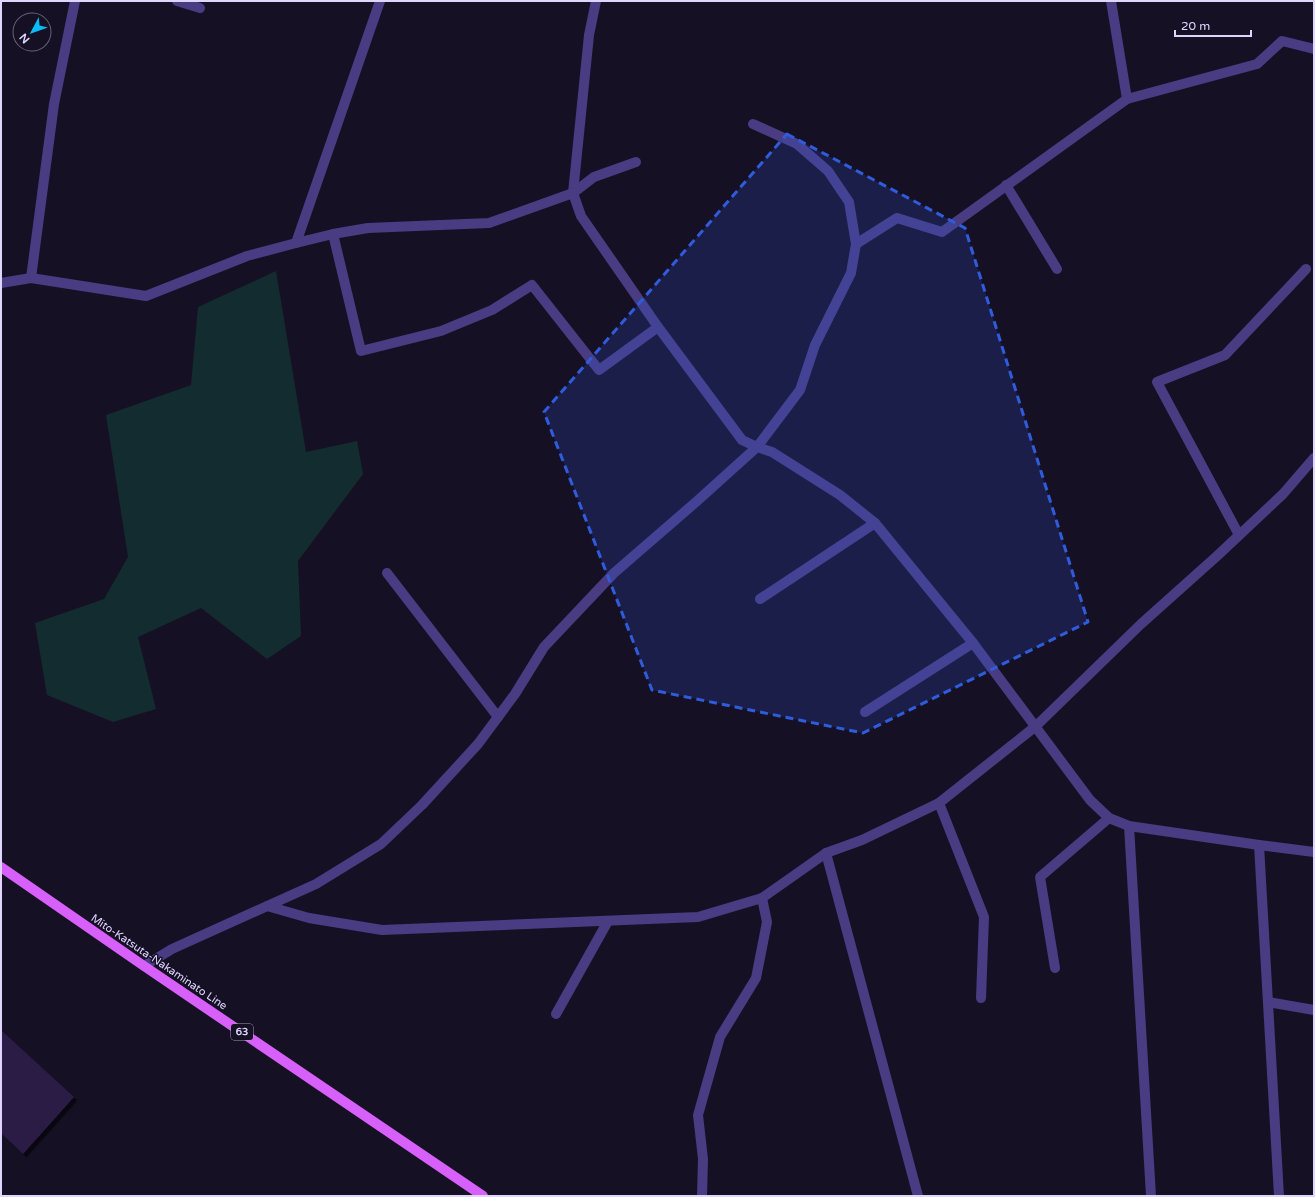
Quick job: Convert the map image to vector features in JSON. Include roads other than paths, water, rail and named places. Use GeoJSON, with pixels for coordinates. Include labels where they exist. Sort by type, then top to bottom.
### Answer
{"type":"FeatureCollection","features":[{"type":"Feature","properties":{"kind":"main road","name":"Mito-Katsuta-Nakaminato Line"},"geometry":{"type":"LineString","coordinates":[[1,867],[144,966],[484,1196]]}},
{"type":"Feature","properties":{"kind":"street"},"geometry":{"type":"LineString","coordinates":[[31,278],[54,104],[75,1]]}},
{"type":"Feature","properties":{"kind":"street"},"geometry":{"type":"LineString","coordinates":[[177,1],[200,8]]}},
{"type":"Feature","properties":{"kind":"street"},"geometry":{"type":"LineString","coordinates":[[296,243],[380,1]]}},
{"type":"Feature","properties":{"kind":"street"},"geometry":{"type":"LineString","coordinates":[[596,1],[589,34],[573,193],[581,216],[658,327],[742,440],[772,452],[834,491],[875,523],[973,643],[1090,800],[1109,818],[1129,826],[1314,852]]}},
{"type":"Feature","properties":{"kind":"street"},"geometry":{"type":"LineString","coordinates":[[1111,1],[1127,99]]}},
{"type":"Feature","properties":{"kind":"street"},"geometry":{"type":"LineString","coordinates":[[856,244],[897,218],[942,232],[1127,99],[1257,64],[1282,42],[1314,49]]}},
{"type":"Feature","properties":{"kind":"street"},"geometry":{"type":"LineString","coordinates":[[144,966],[172,949],[316,884],[381,844],[422,805],[478,744],[515,694],[544,647],[614,573],[757,447],[800,390],[815,345],[851,273],[856,244],[850,202],[828,171],[797,144],[753,124]]}},
{"type":"Feature","properties":{"kind":"street"},"geometry":{"type":"LineString","coordinates":[[1,283],[31,278],[146,296],[247,256],[333,234],[368,228],[490,223],[573,193],[594,177],[636,162]]}},
{"type":"Feature","properties":{"kind":"street"},"geometry":{"type":"LineString","coordinates":[[1006,185],[1057,269]]}},
{"type":"Feature","properties":{"kind":"street"},"geometry":{"type":"LineString","coordinates":[[333,234],[361,351],[441,331],[492,310],[532,285],[599,370],[658,327]]}},
{"type":"Feature","properties":{"kind":"street"},"geometry":{"type":"LineString","coordinates":[[1239,535],[1157,382],[1225,355],[1306,269]]}},
{"type":"Feature","properties":{"kind":"street"},"geometry":{"type":"LineString","coordinates":[[267,906],[309,918],[382,930],[698,917],[762,898],[826,853],[862,840],[939,803],[1036,726],[1142,624],[1283,494],[1314,458]]}},
{"type":"Feature","properties":{"kind":"street"},"geometry":{"type":"LineString","coordinates":[[760,599],[875,523]]}},
{"type":"Feature","properties":{"kind":"street"},"geometry":{"type":"LineString","coordinates":[[387,573],[498,717]]}},
{"type":"Feature","properties":{"kind":"street"},"geometry":{"type":"LineString","coordinates":[[865,712],[973,643]]}},
{"type":"Feature","properties":{"kind":"street"},"geometry":{"type":"LineString","coordinates":[[939,803],[984,917],[980,998]]}},
{"type":"Feature","properties":{"kind":"street"},"geometry":{"type":"LineString","coordinates":[[1056,968],[1040,877],[1109,818]]}},
{"type":"Feature","properties":{"kind":"street"},"geometry":{"type":"LineString","coordinates":[[1129,826],[1151,1196]]}},
{"type":"Feature","properties":{"kind":"street"},"geometry":{"type":"LineString","coordinates":[[1259,845],[1279,1196]]}},
{"type":"Feature","properties":{"kind":"street"},"geometry":{"type":"LineString","coordinates":[[826,853],[918,1196]]}},
{"type":"Feature","properties":{"kind":"street"},"geometry":{"type":"LineString","coordinates":[[702,1196],[703,1159],[698,1115],[720,1037],[756,978],[767,922],[762,898]]}},
{"type":"Feature","properties":{"kind":"street"},"geometry":{"type":"LineString","coordinates":[[556,1014],[608,921]]}},
{"type":"Feature","properties":{"kind":"street"},"geometry":{"type":"LineString","coordinates":[[1268,1002],[1314,1010]]}}]}
